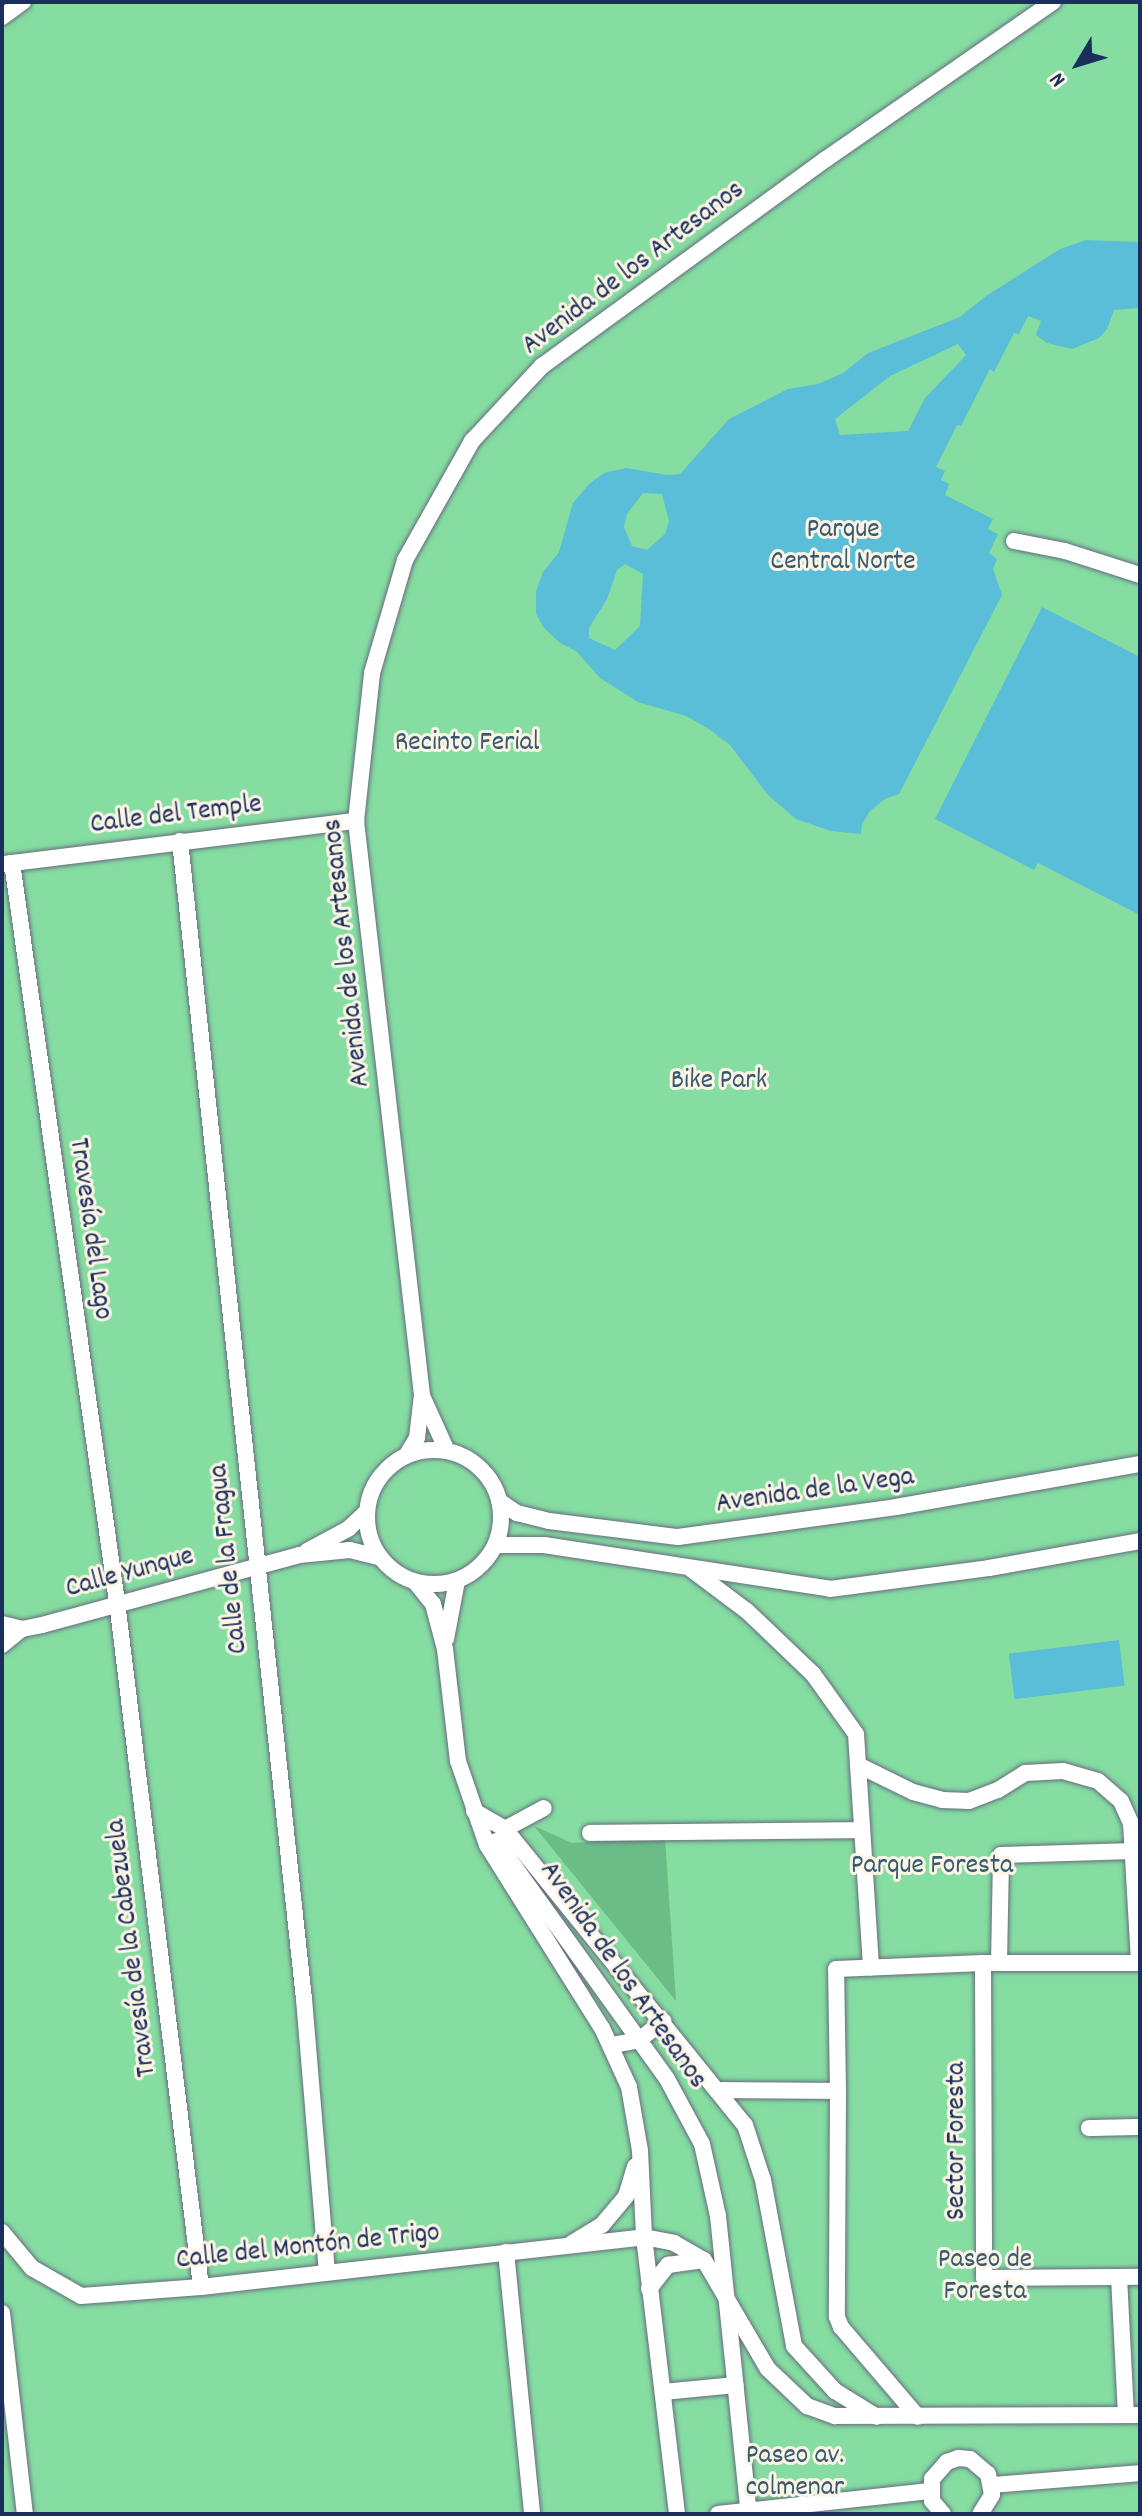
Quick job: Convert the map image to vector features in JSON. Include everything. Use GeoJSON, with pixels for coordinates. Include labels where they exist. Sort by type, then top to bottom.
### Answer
{"type":"FeatureCollection","features":[{"type":"Feature","properties":{"kind":"street"},"geometry":{"type":"LineString","coordinates":[[2,17],[23,2]]}},
{"type":"Feature","properties":{"kind":"street","name":"Avenida de los Artesanos"},"geometry":{"type":"LineString","coordinates":[[406,1456],[417,1438],[422,1395],[356,821],[372,673],[405,560],[472,441],[553,358],[774,196],[1053,2]]}},
{"type":"Feature","properties":{"kind":"street"},"geometry":{"type":"LineString","coordinates":[[1014,541],[1065,551],[1140,575]]}},
{"type":"Feature","properties":{"kind":"street","name":"Calle del Temple"},"geometry":{"type":"LineString","coordinates":[[7,863],[356,821]]}},
{"type":"Feature","properties":{"kind":"street","name":"Calle de la Fragua"},"geometry":{"type":"LineString","coordinates":[[180,841],[304,1999],[327,2271]]}},
{"type":"Feature","properties":{"kind":"street","name":"Travesía del Lago"},"geometry":{"type":"LineString","coordinates":[[7,863],[117,1602]]}},
{"type":"Feature","properties":{"kind":"street","name":"Avenida de los Artesanos"},"geometry":{"type":"LineString","coordinates":[[422,1395],[447,1451]]}},
{"type":"Feature","properties":{"kind":"street"},"geometry":{"type":"LineString","coordinates":[[433,1450],[447,1451],[480,1469],[499,1501],[500,1530],[496,1545],[486,1560],[457,1581],[437,1585],[416,1583],[395,1573],[379,1557],[369,1535],[367,1511],[379,1478],[406,1456],[433,1450]]}},
{"type":"Feature","properties":{"kind":"street","name":"Avenida de la Vega"},"geometry":{"type":"LineString","coordinates":[[499,1501],[517,1513],[549,1521],[678,1537],[896,1507],[1140,1464]]}},
{"type":"Feature","properties":{"kind":"street","name":"Calle Yunque"},"geometry":{"type":"LineString","coordinates":[[299,1555],[348,1529],[367,1511]]}},
{"type":"Feature","properties":{"kind":"street"},"geometry":{"type":"LineString","coordinates":[[496,1545],[544,1545],[830,1589],[989,1568],[1140,1541]]}},
{"type":"Feature","properties":{"kind":"street","name":"Calle Yunque"},"geometry":{"type":"LineString","coordinates":[[2,1645],[22,1629],[299,1555],[350,1550],[379,1557]]}},
{"type":"Feature","properties":{"kind":"street"},"geometry":{"type":"LineString","coordinates":[[688,1566],[747,1611],[813,1674],[856,1734],[871,1968]]}},
{"type":"Feature","properties":{"kind":"street","name":"Avenida de los Artesanos"},"geometry":{"type":"LineString","coordinates":[[445,1649],[457,1581]]}},
{"type":"Feature","properties":{"kind":"street","name":"Avenida de los Artesanos"},"geometry":{"type":"LineString","coordinates":[[416,1583],[433,1604],[445,1649],[458,1761],[487,1845],[612,2045],[629,2087],[640,2151],[649,2289],[677,2514]]}},
{"type":"Feature","properties":{"kind":"street","name":"Travesía de la Cabezuela"},"geometry":{"type":"LineString","coordinates":[[117,1602],[201,2287]]}},
{"type":"Feature","properties":{"kind":"street","name":"Calle Yunque"},"geometry":{"type":"LineString","coordinates":[[2,1624],[22,1629]]}},
{"type":"Feature","properties":{"kind":"street"},"geometry":{"type":"LineString","coordinates":[[858,1765],[913,1792],[942,1800],[969,1801],[998,1790],[1025,1773],[1063,1771],[1098,1781],[1121,1801],[1131,1823],[1134,1851],[1140,1963],[991,1963],[836,1969],[837,2317],[841,2327],[918,2417]]}},
{"type":"Feature","properties":{"kind":"street"},"geometry":{"type":"LineString","coordinates":[[505,1829],[544,1808]]}},
{"type":"Feature","properties":{"kind":"street"},"geometry":{"type":"LineString","coordinates":[[474,1811],[505,1829],[745,2125],[758,2158],[794,2346],[835,2391],[877,2417]]}},
{"type":"Feature","properties":{"kind":"street","name":"Avenida de los Artesanos"},"geometry":{"type":"LineString","coordinates":[[474,1811],[667,2079],[702,2144],[718,2216],[749,2512]]}},
{"type":"Feature","properties":{"kind":"street"},"geometry":{"type":"LineString","coordinates":[[590,1833],[862,1830]]}},
{"type":"Feature","properties":{"kind":"street"},"geometry":{"type":"LineString","coordinates":[[991,1963],[1001,1855],[1134,1851]]}},
{"type":"Feature","properties":{"kind":"street","name":"Sector Foresta"},"geometry":{"type":"LineString","coordinates":[[991,1963],[984,2278],[1140,2277]]}},
{"type":"Feature","properties":{"kind":"street"},"geometry":{"type":"LineString","coordinates":[[612,2045],[639,2040],[663,2021]]}},
{"type":"Feature","properties":{"kind":"street"},"geometry":{"type":"LineString","coordinates":[[719,2090],[838,2091]]}},
{"type":"Feature","properties":{"kind":"street"},"geometry":{"type":"LineString","coordinates":[[1089,2128],[1140,2127]]}},
{"type":"Feature","properties":{"kind":"street"},"geometry":{"type":"LineString","coordinates":[[567,2246],[602,2225],[626,2196],[640,2151]]}},
{"type":"Feature","properties":{"kind":"street","name":"Calle del Montón de Trigo"},"geometry":{"type":"LineString","coordinates":[[2,2232],[32,2268],[81,2296],[201,2287],[644,2237]]}},
{"type":"Feature","properties":{"kind":"street"},"geometry":{"type":"LineString","coordinates":[[644,2237],[674,2243],[704,2260],[768,2369],[807,2406],[835,2416],[1133,2415],[1119,2277]]}},
{"type":"Feature","properties":{"kind":"street"},"geometry":{"type":"LineString","coordinates":[[506,2252],[532,2514]]}},
{"type":"Feature","properties":{"kind":"street"},"geometry":{"type":"LineString","coordinates":[[649,2289],[668,2265],[704,2260]]}},
{"type":"Feature","properties":{"kind":"street"},"geometry":{"type":"LineString","coordinates":[[2,2313],[25,2514]]}},
{"type":"Feature","properties":{"kind":"street"},"geometry":{"type":"LineString","coordinates":[[663,2392],[736,2385]]}},
{"type":"Feature","properties":{"kind":"street"},"geometry":{"type":"LineString","coordinates":[[943,2514],[930,2491],[937,2469],[958,2458],[980,2465],[992,2485],[989,2504],[980,2514]]}},
{"type":"Feature","properties":{"kind":"street"},"geometry":{"type":"LineString","coordinates":[[992,2485],[1140,2473]]}},
{"type":"Feature","properties":{"kind":"street"},"geometry":{"type":"LineString","coordinates":[[718,2514],[930,2491]]}},
{"type":"Feature","properties":{"kind":"green space"},"geometry":{"type":"Polygon","coordinates":[[[2,2],[1140,2],[1140,2514],[2,2514],[2,2]]]}},
{"type":"Feature","properties":{"kind":"green space"},"geometry":{"type":"Polygon","coordinates":[[[534,1826],[572,1843],[665,1838],[676,2001],[534,1826]]]}},
{"type":"Feature","properties":{"kind":"water"},"geometry":{"type":"Polygon","coordinates":[[[1086,240],[1140,242],[1140,308],[1114,310],[1107,329],[1099,338],[1072,349],[1047,343],[1036,335],[1041,321],[1028,316],[1019,334],[1014,333],[994,372],[990,369],[961,426],[957,425],[936,467],[945,471],[941,480],[949,484],[945,495],[993,519],[988,529],[998,534],[989,553],[997,559],[993,569],[1002,595],[899,794],[885,799],[870,811],[862,824],[861,834],[831,831],[796,819],[768,795],[730,745],[709,729],[686,716],[638,702],[600,678],[576,651],[560,643],[544,628],[536,614],[536,591],[543,572],[559,552],[573,503],[589,484],[604,473],[626,468],[667,475],[680,474],[729,419],[788,389],[818,384],[843,373],[868,353],[960,317],[986,296],[1060,249],[1086,240]],[[958,344],[890,376],[835,419],[840,435],[908,431],[925,398],[966,355],[958,344]],[[643,493],[627,514],[624,527],[632,546],[647,550],[665,534],[669,521],[662,494],[643,493]],[[625,564],[617,570],[607,599],[589,628],[589,638],[615,650],[640,626],[643,574],[625,564]]]}},
{"type":"Feature","properties":{"kind":"water"},"geometry":{"type":"Polygon","coordinates":[[[1042,607],[1140,657],[1140,915],[1038,863],[1034,870],[935,819],[1042,607]]]}},
{"type":"Feature","properties":{"kind":"water"},"geometry":{"type":"Polygon","coordinates":[[[1119,1640],[1125,1686],[1014,1699],[1009,1654],[1119,1640]]]}},
{"type":"Feature","properties":{"kind":"park label","name":"Parque Central Norte"},"geometry":{"type":"Point","coordinates":[843,547]}},
{"type":"Feature","properties":{"kind":"park label","name":"Recinto Ferial"},"geometry":{"type":"Point","coordinates":[467,744]}},
{"type":"Feature","properties":{"kind":"park label","name":"Bike Park"},"geometry":{"type":"Point","coordinates":[719,1082]}},
{"type":"Feature","properties":{"kind":"park label","name":"Parque Foresta"},"geometry":{"type":"Point","coordinates":[932,1867]}},
{"type":"Feature","properties":{"kind":"park label","name":"Paseo de Foresta"},"geometry":{"type":"Point","coordinates":[985,2277]}},
{"type":"Feature","properties":{"kind":"park label","name":"Paseo av. colmenar"},"geometry":{"type":"Point","coordinates":[795,2473]}}]}
